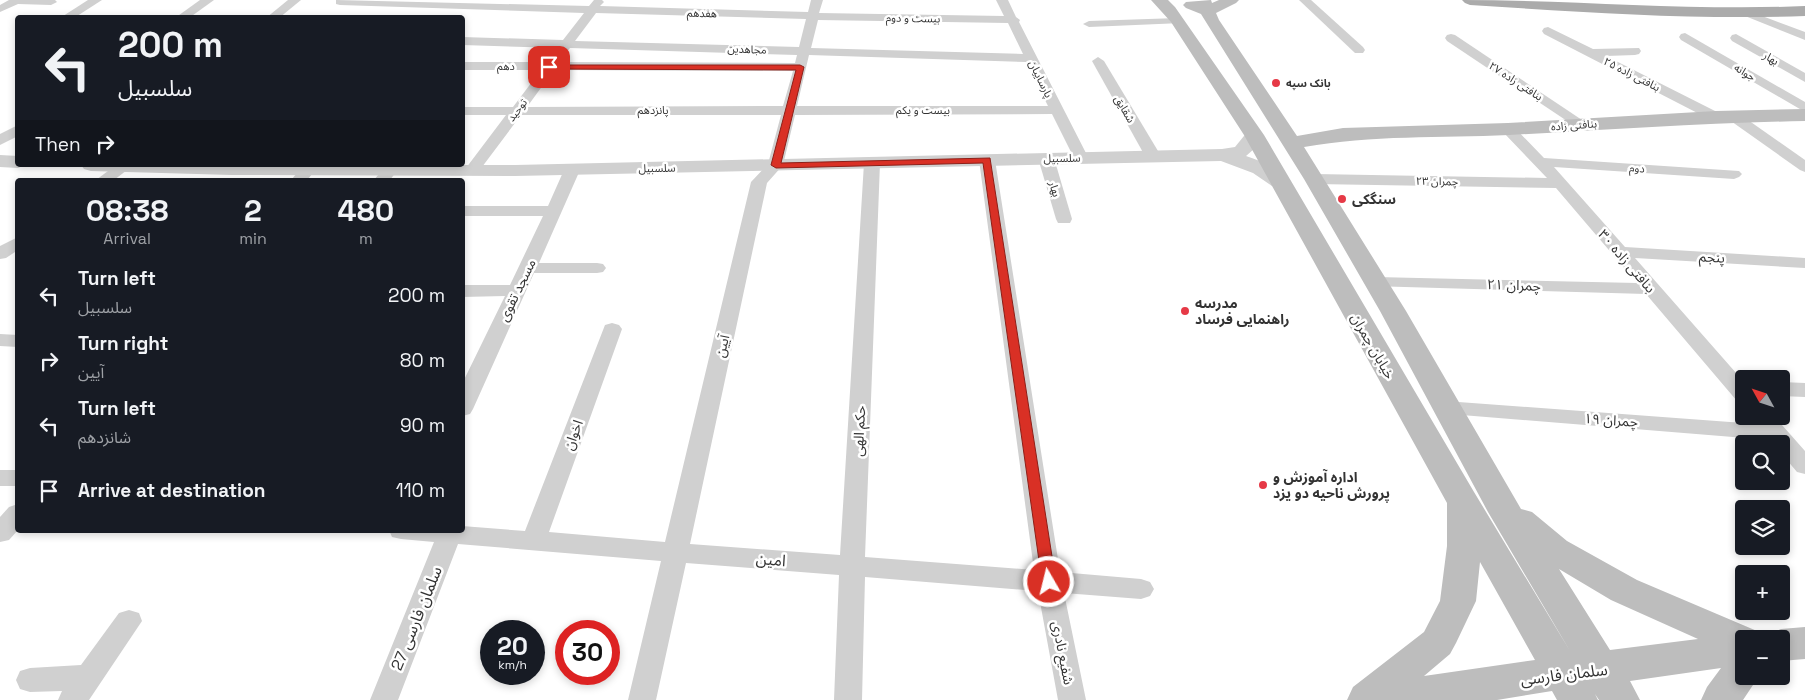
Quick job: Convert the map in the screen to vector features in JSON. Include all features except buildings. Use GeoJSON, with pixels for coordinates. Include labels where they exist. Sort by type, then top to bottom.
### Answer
{"type":"FeatureCollection","features":[{"type":"Feature","properties":{"kind":"main road"},"geometry":{"type":"LineString","coordinates":[[1470,0],[1575,7],[1749,14],[1805,9]]}},
{"type":"Feature","properties":{"kind":"main road"},"geometry":{"type":"LineString","coordinates":[[1559,0],[1805,9]]}},
{"type":"Feature","properties":{"kind":"main road"},"geometry":{"type":"LineString","coordinates":[[1169,10],[1173,7],[1186,5],[1201,7],[1214,4]]}},
{"type":"Feature","properties":{"kind":"main road","name":"خیابان چمران"},"geometry":{"type":"LineString","coordinates":[[1214,4],[1211,20],[1229,44],[1264,127],[1279,182],[1569,686]]}},
{"type":"Feature","properties":{"kind":"main road","name":"خیابان چمران"},"geometry":{"type":"LineString","coordinates":[[1169,10],[1264,127],[1292,143],[1315,178],[1376,282],[1500,503],[1611,684]]}},
{"type":"Feature","properties":{"kind":"main road","name":"بنافتی زاده"},"geometry":{"type":"LineString","coordinates":[[1264,127],[1343,134],[1508,129],[1724,116],[1805,115]]}},
{"type":"Feature","properties":{"kind":"main road","name":"بنافتی زاده"},"geometry":{"type":"LineString","coordinates":[[1292,143],[1343,134]]}},
{"type":"Feature","properties":{"kind":"main road"},"geometry":{"type":"LineString","coordinates":[[1407,406],[1446,408]]}},
{"type":"Feature","properties":{"kind":"main road"},"geometry":{"type":"LineString","coordinates":[[1367,700],[1437,643],[1458,601],[1464,546],[1462,501]]}},
{"type":"Feature","properties":{"kind":"main road"},"geometry":{"type":"LineString","coordinates":[[1500,503],[1555,550],[1615,585],[1735,638]]}},
{"type":"Feature","properties":{"kind":"main road"},"geometry":{"type":"LineString","coordinates":[[1790,644],[1805,643]]}},
{"type":"Feature","properties":{"kind":"main road","name":"سلمان فارسی"},"geometry":{"type":"LineString","coordinates":[[1384,700],[1611,684],[1735,651]]}},
{"type":"Feature","properties":{"kind":"main road"},"geometry":{"type":"LineString","coordinates":[[1721,700],[1735,680]]}},
{"type":"Feature","properties":{"kind":"street"},"geometry":{"type":"LineString","coordinates":[[0,9],[17,0],[51,2]]}},
{"type":"Feature","properties":{"kind":"street"},"geometry":{"type":"LineString","coordinates":[[70,15],[96,0]]}},
{"type":"Feature","properties":{"kind":"street"},"geometry":{"type":"LineString","coordinates":[[185,15],[208,0]]}},
{"type":"Feature","properties":{"kind":"street"},"geometry":{"type":"LineString","coordinates":[[275,15],[295,0]]}},
{"type":"Feature","properties":{"kind":"street","name":"آیین"},"geometry":{"type":"LineString","coordinates":[[642,700],[759,182],[776,165],[817,0]]}},
{"type":"Feature","properties":{"kind":"street","name":"پارساییان"},"geometry":{"type":"LineString","coordinates":[[1002,0],[1014,20],[1080,157]]}},
{"type":"Feature","properties":{"kind":"street"},"geometry":{"type":"LineString","coordinates":[[1305,0],[1359,50]]}},
{"type":"Feature","properties":{"kind":"street","name":"هفدهم"},"geometry":{"type":"LineString","coordinates":[[340,2],[595,5],[813,16]]}},
{"type":"Feature","properties":{"kind":"street"},"geometry":{"type":"LineString","coordinates":[[447,15],[458,2]]}},
{"type":"Feature","properties":{"kind":"street","name":"توحید"},"geometry":{"type":"LineString","coordinates":[[471,172],[595,5]]}},
{"type":"Feature","properties":{"kind":"street"},"geometry":{"type":"LineString","coordinates":[[1089,24],[1169,10]]}},
{"type":"Feature","properties":{"kind":"street"},"geometry":{"type":"LineString","coordinates":[[1749,14],[1805,36]]}},
{"type":"Feature","properties":{"kind":"street","name":"بیست و دوم"},"geometry":{"type":"LineString","coordinates":[[813,16],[1014,20]]}},
{"type":"Feature","properties":{"kind":"street"},"geometry":{"type":"LineString","coordinates":[[1788,28],[1805,27]]}},
{"type":"Feature","properties":{"kind":"street","name":"بنافتی زاده ۲۵"},"geometry":{"type":"LineString","coordinates":[[1548,30],[1589,53],[1724,116],[1805,167]]}},
{"type":"Feature","properties":{"kind":"street","name":"جوانه"},"geometry":{"type":"LineString","coordinates":[[1685,37],[1805,108]]}},
{"type":"Feature","properties":{"kind":"street","name":"بنافتی زاده ۲۷"},"geometry":{"type":"LineString","coordinates":[[1451,38],[1581,124]]}},
{"type":"Feature","properties":{"kind":"street","name":"بهار"},"geometry":{"type":"LineString","coordinates":[[1736,38],[1805,78]]}},
{"type":"Feature","properties":{"kind":"street","name":"مجاهدین"},"geometry":{"type":"LineString","coordinates":[[465,41],[1031,58]]}},
{"type":"Feature","properties":{"kind":"street"},"geometry":{"type":"LineString","coordinates":[[1589,53],[1634,51]]}},
{"type":"Feature","properties":{"kind":"street","name":"شقایق"},"geometry":{"type":"LineString","coordinates":[[1098,61],[1153,156]]}},
{"type":"Feature","properties":{"kind":"street","name":"دهم"},"geometry":{"type":"LineString","coordinates":[[465,66],[800,67]]}},
{"type":"Feature","properties":{"kind":"street","name":"بیست و یکم"},"geometry":{"type":"LineString","coordinates":[[790,110],[1056,110]]}},
{"type":"Feature","properties":{"kind":"street","name":"پانزدهم"},"geometry":{"type":"LineString","coordinates":[[465,111],[790,110]]}},
{"type":"Feature","properties":{"kind":"street","name":"سلسبیل"},"geometry":{"type":"LineString","coordinates":[[153,167],[385,176],[471,172],[1222,155],[1239,153],[1247,148],[1264,127]]}},
{"type":"Feature","properties":{"kind":"street","name":"بنافتی زاده ۳۰"},"geometry":{"type":"LineString","coordinates":[[1508,129],[1560,183],[1735,383]]}},
{"type":"Feature","properties":{"kind":"street"},"geometry":{"type":"LineString","coordinates":[[0,141],[15,131]]}},
{"type":"Feature","properties":{"kind":"street","name":"سلسبیل"},"geometry":{"type":"LineString","coordinates":[[1222,155],[1266,170],[1279,182]]}},
{"type":"Feature","properties":{"kind":"street","name":"بهار"},"geometry":{"type":"LineString","coordinates":[[1046,158],[1064,219]]}},
{"type":"Feature","properties":{"kind":"street","name":"شفیع نادری"},"geometry":{"type":"LineString","coordinates":[[987,160],[1049,582],[1072,700]]}},
{"type":"Feature","properties":{"kind":"street"},"geometry":{"type":"LineString","coordinates":[[0,161],[15,162]]}},
{"type":"Feature","properties":{"kind":"street","name":"حکم الهی"},"geometry":{"type":"LineString","coordinates":[[848,700],[852,566],[872,162]]}},
{"type":"Feature","properties":{"kind":"street","name":"دوم"},"geometry":{"type":"LineString","coordinates":[[1539,162],[1734,174]]}},
{"type":"Feature","properties":{"kind":"street"},"geometry":{"type":"LineString","coordinates":[[107,178],[122,167]]}},
{"type":"Feature","properties":{"kind":"street","name":"مسجد تقوی"},"geometry":{"type":"LineString","coordinates":[[465,395],[471,368],[529,268],[572,170]]}},
{"type":"Feature","properties":{"kind":"street","name":"چمران ۲۳"},"geometry":{"type":"LineString","coordinates":[[1315,178],[1560,183]]}},
{"type":"Feature","properties":{"kind":"street"},"geometry":{"type":"LineString","coordinates":[[465,211],[555,211]]}},
{"type":"Feature","properties":{"kind":"street"},"geometry":{"type":"LineString","coordinates":[[0,254],[15,244]]}},
{"type":"Feature","properties":{"kind":"street","name":"پنجم"},"geometry":{"type":"LineString","coordinates":[[1619,252],[1805,263]]}},
{"type":"Feature","properties":{"kind":"street"},"geometry":{"type":"LineString","coordinates":[[529,268],[597,268]]}},
{"type":"Feature","properties":{"kind":"street","name":"چمران ۲۱"},"geometry":{"type":"LineString","coordinates":[[1376,282],[1652,289]]}},
{"type":"Feature","properties":{"kind":"street"},"geometry":{"type":"LineString","coordinates":[[465,291],[516,290]]}},
{"type":"Feature","properties":{"kind":"street","name":"اخوان"},"geometry":{"type":"LineString","coordinates":[[534,540],[612,329]]}},
{"type":"Feature","properties":{"kind":"street"},"geometry":{"type":"LineString","coordinates":[[1790,389],[1805,390]]}},
{"type":"Feature","properties":{"kind":"street","name":"چمران ۱۹"},"geometry":{"type":"LineString","coordinates":[[1446,408],[1735,422]]}},
{"type":"Feature","properties":{"kind":"street"},"geometry":{"type":"LineString","coordinates":[[1770,425],[1805,466]]}},
{"type":"Feature","properties":{"kind":"street"},"geometry":{"type":"LineString","coordinates":[[0,478],[15,478]]}},
{"type":"Feature","properties":{"kind":"street"},"geometry":{"type":"LineString","coordinates":[[0,533],[15,516]]}},
{"type":"Feature","properties":{"kind":"street","name":"امین"},"geometry":{"type":"LineString","coordinates":[[433,533],[1140,589]]}},
{"type":"Feature","properties":{"kind":"street","name":"سلمان فارسی 27"},"geometry":{"type":"LineString","coordinates":[[384,700],[449,535]]}},
{"type":"Feature","properties":{"kind":"street"},"geometry":{"type":"LineString","coordinates":[[72,700],[129,621]]}},
{"type":"Feature","properties":{"kind":"street"},"geometry":{"type":"LineString","coordinates":[[30,680],[88,678]]}},
{"type":"Feature","properties":{"kind":"place","name":"بانک سپه"},"geometry":{"type":"Point","coordinates":[1276,83]}},
{"type":"Feature","properties":{"kind":"place","name":"سنگکی"},"geometry":{"type":"Point","coordinates":[1342,199]}},
{"type":"Feature","properties":{"kind":"place","name":"مدرسه راهنمایی فرساد"},"geometry":{"type":"Point","coordinates":[1185,311]}},
{"type":"Feature","properties":{"kind":"place","name":"اداره آموزش و پرورش ناحیه دو یزد"},"geometry":{"type":"Point","coordinates":[1263,485]}},
{"type":"Feature","properties":{"kind":"route"},"geometry":{"type":"LineString","coordinates":[[549,67],[800,67],[776,165],[987,160],[1049,582]]}}]}
